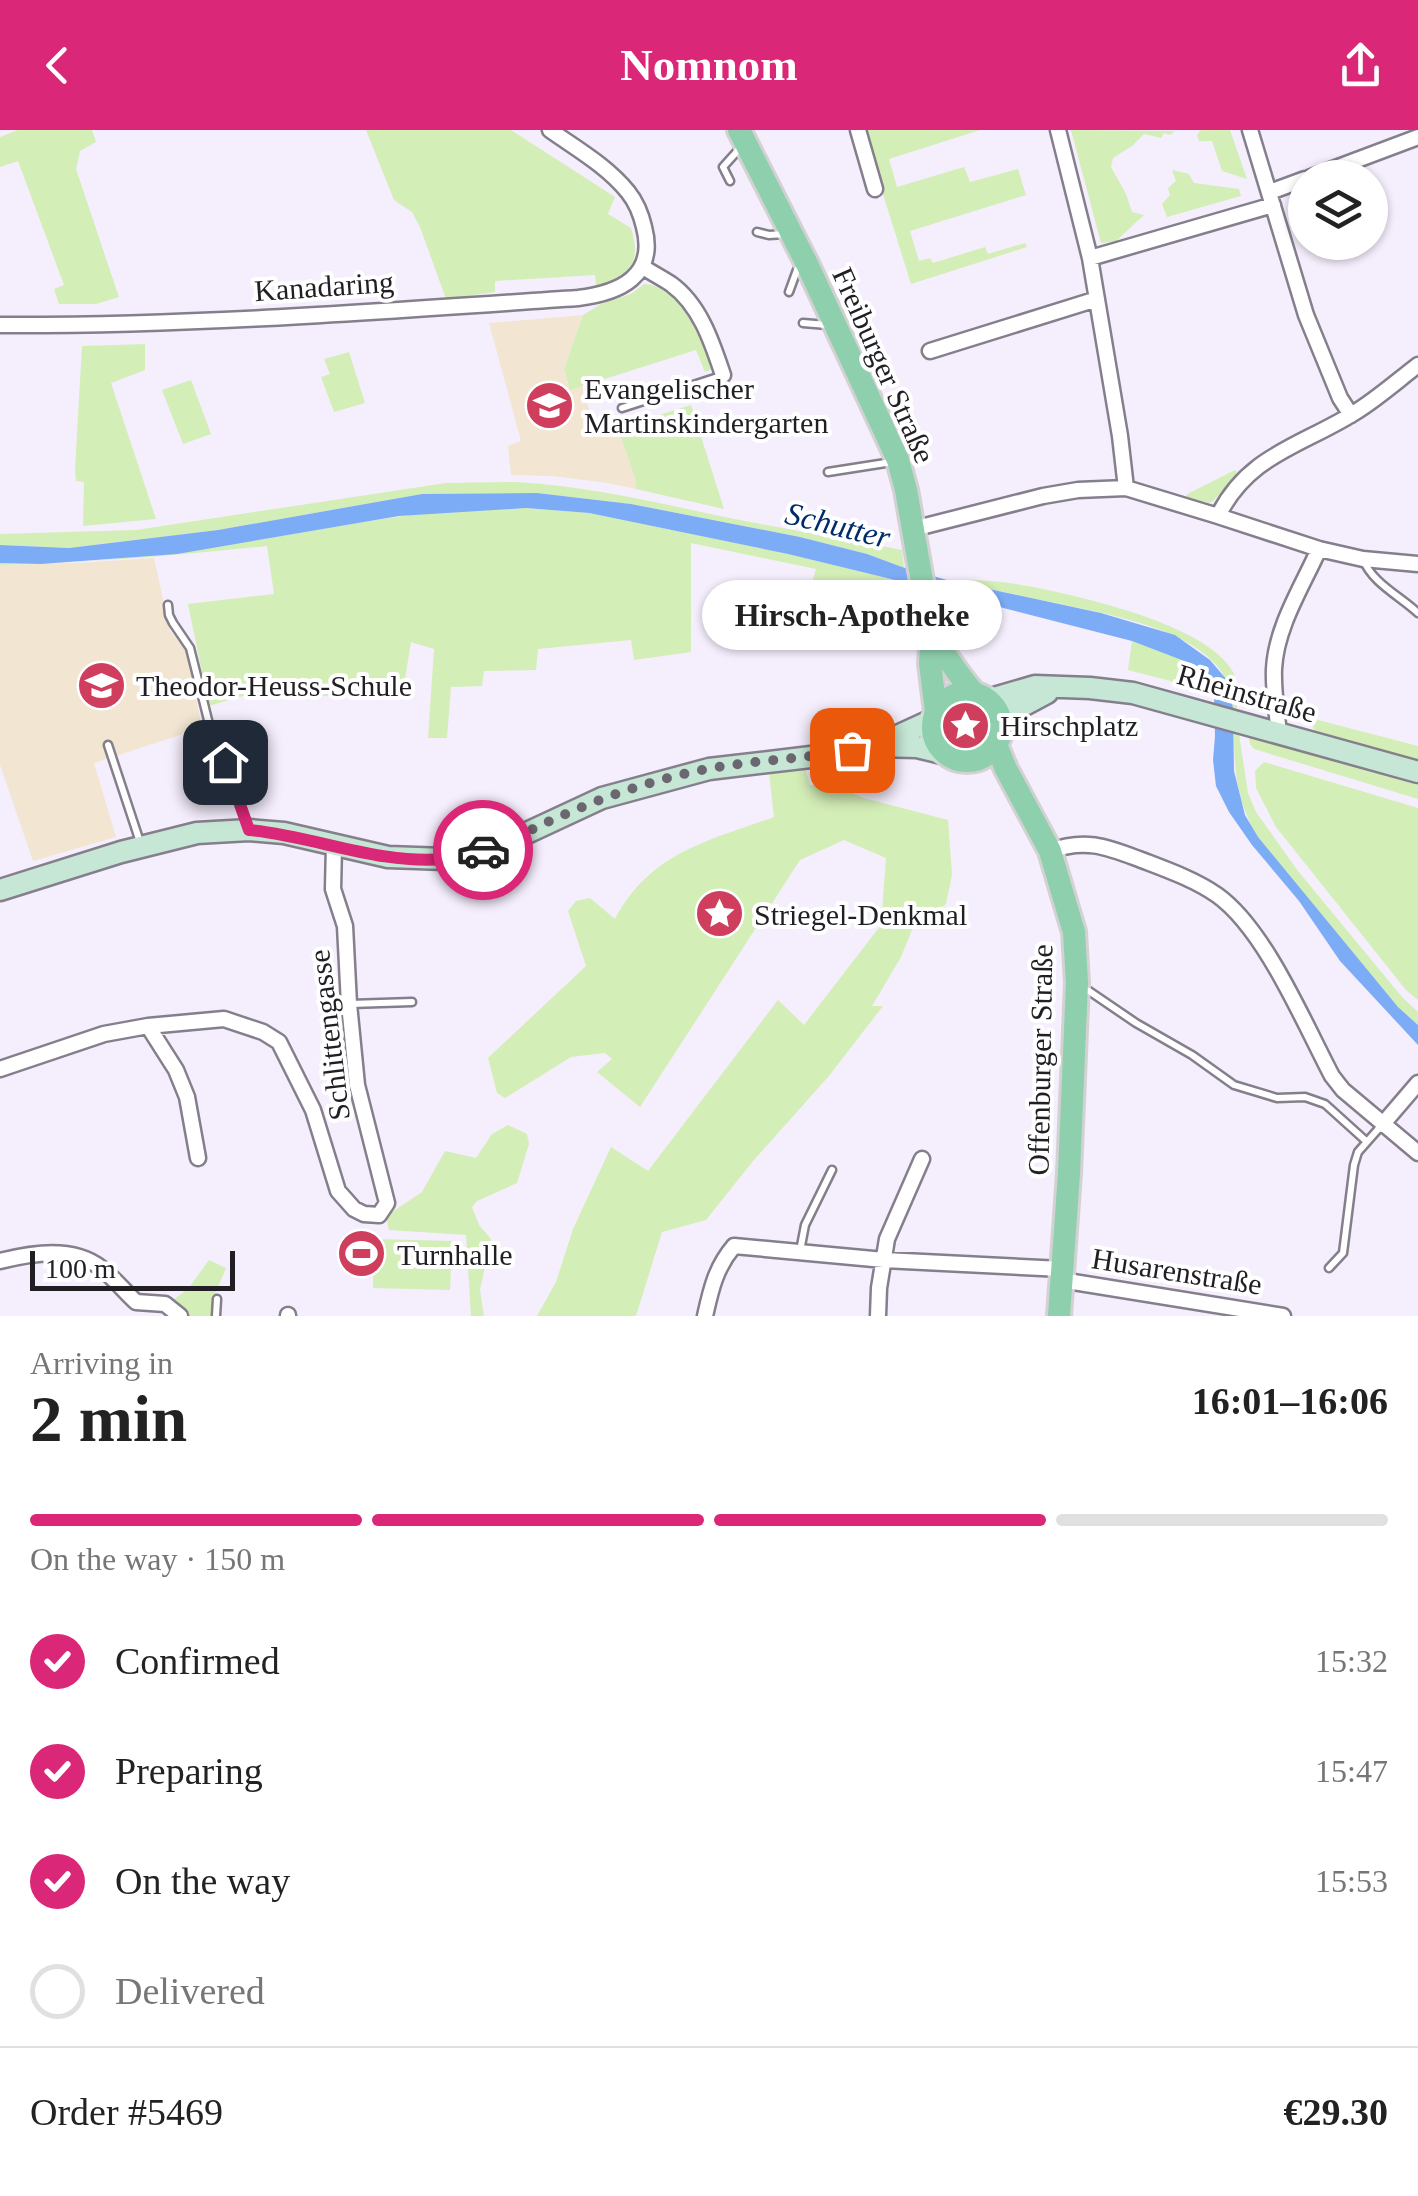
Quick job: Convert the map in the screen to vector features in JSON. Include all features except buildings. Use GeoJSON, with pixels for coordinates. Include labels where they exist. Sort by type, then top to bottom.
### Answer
{"type":"FeatureCollection","features":[{"type":"Feature","properties":{"kind":"main road","name":"Freiburger Straße"},"geometry":{"type":"LineString","coordinates":[[742,136],[836,324],[898,460],[929,626],[935,716]]}},
{"type":"Feature","properties":{"kind":"main road","name":"Freiburger Straße"},"geometry":{"type":"LineString","coordinates":[[929,626],[956,674],[981,697]]}},
{"type":"Feature","properties":{"kind":"main road"},"geometry":{"type":"LineString","coordinates":[[964,693],[981,697],[999,716],[998,736],[989,752],[971,760],[958,760],[946,754],[935,738],[935,716],[952,696],[964,693]]}},
{"type":"Feature","properties":{"kind":"main road","name":"Offenburger Straße"},"geometry":{"type":"LineString","coordinates":[[998,736],[1004,766],[1050,851],[1074,932],[1077,983],[1059,1316]]}},
{"type":"Feature","properties":{"kind":"main road","name":"Offenburger Straße"},"geometry":{"type":"LineString","coordinates":[[971,760],[1030,814]]}},
{"type":"Feature","properties":{"kind":"street"},"geometry":{"type":"LineString","coordinates":[[550,130],[598,164],[630,194],[639,210],[648,246],[643,268],[674,286],[692,306],[710,334],[723,375]]}},
{"type":"Feature","properties":{"kind":"street"},"geometry":{"type":"LineString","coordinates":[[858,130],[875,188]]}},
{"type":"Feature","properties":{"kind":"street"},"geometry":{"type":"LineString","coordinates":[[1058,130],[1090,258],[1126,488]]}},
{"type":"Feature","properties":{"kind":"street"},"geometry":{"type":"LineString","coordinates":[[1250,130],[1306,315],[1340,398],[1351,415]]}},
{"type":"Feature","properties":{"kind":"street"},"geometry":{"type":"LineString","coordinates":[[1357,160],[1418,138]]}},
{"type":"Feature","properties":{"kind":"street"},"geometry":{"type":"LineString","coordinates":[[1090,258],[1271,198],[1288,189]]}},
{"type":"Feature","properties":{"kind":"street","name":"Kanadaring"},"geometry":{"type":"LineString","coordinates":[[0,325],[307,316],[578,298],[618,288],[643,268]]}},
{"type":"Feature","properties":{"kind":"street"},"geometry":{"type":"LineString","coordinates":[[930,350],[1097,299]]}},
{"type":"Feature","properties":{"kind":"street"},"geometry":{"type":"LineString","coordinates":[[1218,516],[1236,485],[1255,467],[1351,415],[1418,365]]}},
{"type":"Feature","properties":{"kind":"street"},"geometry":{"type":"LineString","coordinates":[[912,529],[1043,496],[1126,488],[1319,549],[1363,559],[1418,564]]}},
{"type":"Feature","properties":{"kind":"street"},"geometry":{"type":"LineString","coordinates":[[1279,734],[1274,680],[1276,651],[1319,549]]}},
{"type":"Feature","properties":{"kind":"street","name":"Rheinstraße"},"geometry":{"type":"LineString","coordinates":[[981,697],[1034,686],[1134,692],[1418,772]]}},
{"type":"Feature","properties":{"kind":"street"},"geometry":{"type":"LineString","coordinates":[[998,736],[1017,708],[1057,688]]}},
{"type":"Feature","properties":{"kind":"street"},"geometry":{"type":"LineString","coordinates":[[875,746],[935,716]]}},
{"type":"Feature","properties":{"kind":"street"},"geometry":{"type":"LineString","coordinates":[[0,890],[197,833],[284,833],[388,857],[445,859],[500,846],[602,798],[709,769],[875,746],[917,747],[946,754]]}},
{"type":"Feature","properties":{"kind":"street"},"geometry":{"type":"LineString","coordinates":[[1050,851],[1099,844],[1162,868],[1218,896],[1268,953],[1332,1076],[1382,1125],[1418,1153]]}},
{"type":"Feature","properties":{"kind":"street","name":"Schlittengasse"},"geometry":{"type":"LineString","coordinates":[[148,1026],[224,1019],[263,1032],[279,1042],[312,1110],[338,1190],[354,1209],[379,1215],[387,1203],[357,1086],[344,926],[333,890],[334,846]]}},
{"type":"Feature","properties":{"kind":"street"},"geometry":{"type":"LineString","coordinates":[[0,1068],[104,1034],[148,1026],[176,1070],[187,1097],[198,1158]]}},
{"type":"Feature","properties":{"kind":"street"},"geometry":{"type":"LineString","coordinates":[[1382,1125],[1418,1083]]}},
{"type":"Feature","properties":{"kind":"street"},"geometry":{"type":"LineString","coordinates":[[878,1316],[888,1239],[922,1159]]}},
{"type":"Feature","properties":{"kind":"street","name":"Husarenstraße"},"geometry":{"type":"LineString","coordinates":[[705,1316],[713,1280],[734,1246],[1062,1274],[1283,1316]]}},
{"type":"Feature","properties":{"kind":"street"},"geometry":{"type":"LineString","coordinates":[[0,1261],[37,1253],[81,1258],[98,1265],[136,1302],[165,1304],[180,1316]]}},
{"type":"Feature","properties":{"kind":"lane"},"geometry":{"type":"LineString","coordinates":[[730,180],[723,167],[742,136]]}},
{"type":"Feature","properties":{"kind":"lane"},"geometry":{"type":"LineString","coordinates":[[757,232],[792,234]]}},
{"type":"Feature","properties":{"kind":"lane"},"geometry":{"type":"LineString","coordinates":[[789,292],[798,270],[807,264]]}},
{"type":"Feature","properties":{"kind":"lane"},"geometry":{"type":"LineString","coordinates":[[803,323],[836,324]]}},
{"type":"Feature","properties":{"kind":"lane"},"geometry":{"type":"LineString","coordinates":[[622,408],[723,375]]}},
{"type":"Feature","properties":{"kind":"lane"},"geometry":{"type":"LineString","coordinates":[[828,472],[898,460]]}},
{"type":"Feature","properties":{"kind":"lane"},"geometry":{"type":"LineString","coordinates":[[1363,559],[1374,577],[1418,613]]}},
{"type":"Feature","properties":{"kind":"lane"},"geometry":{"type":"LineString","coordinates":[[168,605],[169,615],[190,648],[214,744],[225,762],[249,830]]}},
{"type":"Feature","properties":{"kind":"lane"},"geometry":{"type":"LineString","coordinates":[[890,622],[974,632]]}},
{"type":"Feature","properties":{"kind":"lane"},"geometry":{"type":"LineString","coordinates":[[108,744],[142,846]]}},
{"type":"Feature","properties":{"kind":"lane"},"geometry":{"type":"LineString","coordinates":[[1089,991],[1192,1054],[1234,1085],[1277,1098],[1305,1097],[1325,1104],[1366,1141]]}},
{"type":"Feature","properties":{"kind":"lane"},"geometry":{"type":"LineString","coordinates":[[348,1004],[412,1002]]}},
{"type":"Feature","properties":{"kind":"lane"},"geometry":{"type":"LineString","coordinates":[[1328,1268],[1343,1254],[1358,1152],[1382,1125]]}},
{"type":"Feature","properties":{"kind":"lane"},"geometry":{"type":"LineString","coordinates":[[800,1251],[806,1225],[832,1170]]}},
{"type":"Feature","properties":{"kind":"lane"},"geometry":{"type":"LineString","coordinates":[[216,1316],[217,1300]]}},
{"type":"Feature","properties":{"kind":"shaded area","name":"Evangelischer Martinskindergarten"},"geometry":{"type":"Polygon","coordinates":[[[583,315],[564,369],[570,389],[582,386],[594,425],[616,420],[636,489],[552,476],[511,475],[508,446],[521,441],[489,323],[583,315]]]}},
{"type":"Feature","properties":{"kind":"shaded area","name":"Theodor-Heuss-Schule"},"geometry":{"type":"Polygon","coordinates":[[[154,558],[170,631],[186,649],[202,728],[94,763],[116,837],[33,861],[0,765],[0,565],[154,558]]]}},
{"type":"Feature","properties":{"kind":"green space"},"geometry":{"type":"Polygon","coordinates":[[[18,130],[92,130],[96,142],[80,151],[76,169],[119,297],[96,304],[59,304],[54,289],[64,285],[18,161],[0,167],[0,137],[18,130]]]}},
{"type":"Feature","properties":{"kind":"green space"},"geometry":{"type":"Polygon","coordinates":[[[366,130],[511,130],[615,197],[608,214],[631,228],[634,259],[625,272],[596,286],[595,275],[495,281],[495,292],[446,299],[420,227],[412,212],[394,200],[366,130]]]}},
{"type":"Feature","properties":{"kind":"green space"},"geometry":{"type":"Polygon","coordinates":[[[863,130],[980,130],[889,159],[897,187],[964,167],[970,182],[1018,169],[1026,195],[910,231],[919,261],[930,258],[933,263],[985,247],[988,254],[1025,243],[1027,247],[911,284],[863,130]]]}},
{"type":"Feature","properties":{"kind":"green space"},"geometry":{"type":"Polygon","coordinates":[[[1071,130],[1175,131],[1170,135],[1164,133],[1161,138],[1144,134],[1113,158],[1111,167],[1132,212],[1144,215],[1116,241],[1101,243],[1071,130]]]}},
{"type":"Feature","properties":{"kind":"green space"},"geometry":{"type":"Polygon","coordinates":[[[1201,130],[1230,130],[1247,179],[1222,171],[1212,141],[1199,141],[1197,135],[1201,130]]]}},
{"type":"Feature","properties":{"kind":"green space"},"geometry":{"type":"Polygon","coordinates":[[[1172,170],[1189,174],[1194,183],[1239,189],[1241,196],[1167,217],[1162,204],[1170,195],[1168,188],[1176,181],[1172,170]]]}},
{"type":"Feature","properties":{"kind":"green space"},"geometry":{"type":"Polygon","coordinates":[[[644,284],[657,287],[679,304],[696,330],[713,369],[705,372],[696,350],[570,390],[564,369],[583,315],[631,294],[644,284]]]}},
{"type":"Feature","properties":{"kind":"green space"},"geometry":{"type":"Polygon","coordinates":[[[145,344],[145,370],[111,383],[156,519],[83,526],[84,482],[76,481],[75,469],[82,346],[145,344]]]}},
{"type":"Feature","properties":{"kind":"green space"},"geometry":{"type":"Polygon","coordinates":[[[349,352],[365,403],[334,412],[321,377],[330,374],[324,359],[349,352]]]}},
{"type":"Feature","properties":{"kind":"green space"},"geometry":{"type":"Polygon","coordinates":[[[191,380],[211,434],[183,444],[162,390],[191,380]]]}},
{"type":"Feature","properties":{"kind":"green space"},"geometry":{"type":"Polygon","coordinates":[[[691,405],[724,509],[636,489],[618,428],[691,405]]]}},
{"type":"Feature","properties":{"kind":"green space"},"geometry":{"type":"Polygon","coordinates":[[[1235,470],[1234,479],[1210,503],[1187,498],[1189,493],[1235,470]]]}},
{"type":"Feature","properties":{"kind":"green space"},"geometry":{"type":"Polygon","coordinates":[[[515,482],[604,492],[902,550],[904,568],[800,537],[631,504],[537,493],[422,494],[218,530],[69,548],[0,545],[0,534],[136,530],[446,483],[515,482]]]}},
{"type":"Feature","properties":{"kind":"green space"},"geometry":{"type":"Polygon","coordinates":[[[526,508],[589,513],[788,554],[904,584],[873,581],[851,624],[803,611],[816,569],[691,543],[691,652],[634,660],[631,640],[538,649],[536,670],[484,671],[482,686],[451,687],[447,738],[428,738],[434,649],[411,642],[404,685],[363,682],[359,698],[256,692],[209,706],[188,604],[274,594],[267,546],[66,562],[248,541],[412,515],[526,508]]]}},
{"type":"Feature","properties":{"kind":"green space"},"geometry":{"type":"Polygon","coordinates":[[[947,580],[1039,588],[1167,625],[1196,639],[1233,672],[1237,710],[1233,709],[1228,686],[1217,666],[1202,652],[1161,630],[947,580]]]}},
{"type":"Feature","properties":{"kind":"green space"},"geometry":{"type":"Polygon","coordinates":[[[1132,641],[1192,664],[1211,681],[1217,693],[1128,670],[1132,641]]]}},
{"type":"Feature","properties":{"kind":"green space"},"geometry":{"type":"Polygon","coordinates":[[[967,703],[985,710],[992,728],[985,746],[967,753],[949,746],[942,728],[949,710],[967,703]]]}},
{"type":"Feature","properties":{"kind":"green space"},"geometry":{"type":"Polygon","coordinates":[[[1318,720],[1418,746],[1418,764],[1322,736],[1312,724],[1318,720]]]}},
{"type":"Feature","properties":{"kind":"green space"},"geometry":{"type":"Polygon","coordinates":[[[1234,731],[1239,734],[1248,793],[1256,812],[1298,871],[1418,1012],[1418,1025],[1398,1007],[1258,838],[1238,786],[1234,731]]]}},
{"type":"Feature","properties":{"kind":"green space"},"geometry":{"type":"Polygon","coordinates":[[[1248,735],[1418,785],[1418,799],[1254,749],[1248,735]]]}},
{"type":"Feature","properties":{"kind":"green space"},"geometry":{"type":"Polygon","coordinates":[[[1264,762],[1418,808],[1418,1000],[1276,827],[1256,788],[1255,771],[1264,762]]]}},
{"type":"Feature","properties":{"kind":"green space"},"geometry":{"type":"Polygon","coordinates":[[[805,768],[810,785],[833,785],[864,798],[948,820],[952,875],[946,904],[932,915],[920,910],[901,957],[872,1006],[883,1006],[706,1220],[662,1232],[636,1316],[537,1316],[556,1282],[573,1229],[611,1147],[648,1171],[778,1000],[804,1025],[881,925],[886,858],[844,840],[800,860],[640,1107],[597,1072],[612,1059],[605,1053],[571,1057],[505,1098],[497,1093],[488,1058],[586,966],[568,911],[576,901],[590,898],[615,919],[629,896],[664,864],[704,842],[774,817],[769,772],[805,768]]]}},
{"type":"Feature","properties":{"kind":"green space"},"geometry":{"type":"Polygon","coordinates":[[[508,1125],[527,1134],[529,1144],[517,1183],[472,1207],[479,1225],[491,1239],[480,1290],[484,1316],[471,1316],[466,1235],[389,1230],[386,1216],[422,1192],[445,1151],[476,1158],[492,1134],[508,1125]]]}},
{"type":"Feature","properties":{"kind":"green space"},"geometry":{"type":"Polygon","coordinates":[[[374,1239],[452,1241],[450,1290],[373,1288],[374,1239]]]}},
{"type":"Feature","properties":{"kind":"green space"},"geometry":{"type":"Polygon","coordinates":[[[209,1260],[226,1268],[213,1299],[212,1316],[186,1316],[173,1300],[188,1289],[209,1260]]]}},
{"type":"Feature","properties":{"kind":"water","name":"Schutter"},"geometry":{"type":"Polygon","coordinates":[[[537,493],[631,504],[800,537],[947,580],[1101,613],[1175,635],[1210,660],[1227,680],[1233,708],[1234,771],[1245,815],[1258,837],[1398,1007],[1418,1025],[1418,1045],[1340,961],[1229,812],[1216,786],[1213,760],[1217,692],[1200,667],[1132,641],[788,554],[589,513],[526,508],[399,516],[177,554],[41,564],[0,563],[0,545],[69,548],[218,530],[422,494],[537,493]]]}},
{"type":"Feature","properties":{"kind":"way so far"},"geometry":{"type":"LineString","coordinates":[[483,850],[633,788],[709,769],[852,750]]}},
{"type":"Feature","properties":{"kind":"place","name":"Evangelischer Martinskindergarten"},"geometry":{"type":"Point","coordinates":[549,405]}},
{"type":"Feature","properties":{"kind":"place","name":"Theodor-Heuss-Schule"},"geometry":{"type":"Point","coordinates":[101,685]}},
{"type":"Feature","properties":{"kind":"place","name":"Hirschplatz"},"geometry":{"type":"Point","coordinates":[965,725]}},
{"type":"Feature","properties":{"kind":"place","name":"Hirsch-Apotheke"},"geometry":{"type":"Point","coordinates":[852,750]}},
{"type":"Feature","properties":{"kind":"place","name":"Striegel-Denkmal"},"geometry":{"type":"Point","coordinates":[719,914]}},
{"type":"Feature","properties":{"kind":"place","name":"Turnhalle"},"geometry":{"type":"Point","coordinates":[362,1254]}},
{"type":"Feature","properties":{"kind":"route"},"geometry":{"type":"LineString","coordinates":[[225,762],[249,830],[284,833],[388,857],[445,859],[483,850]]}}]}
